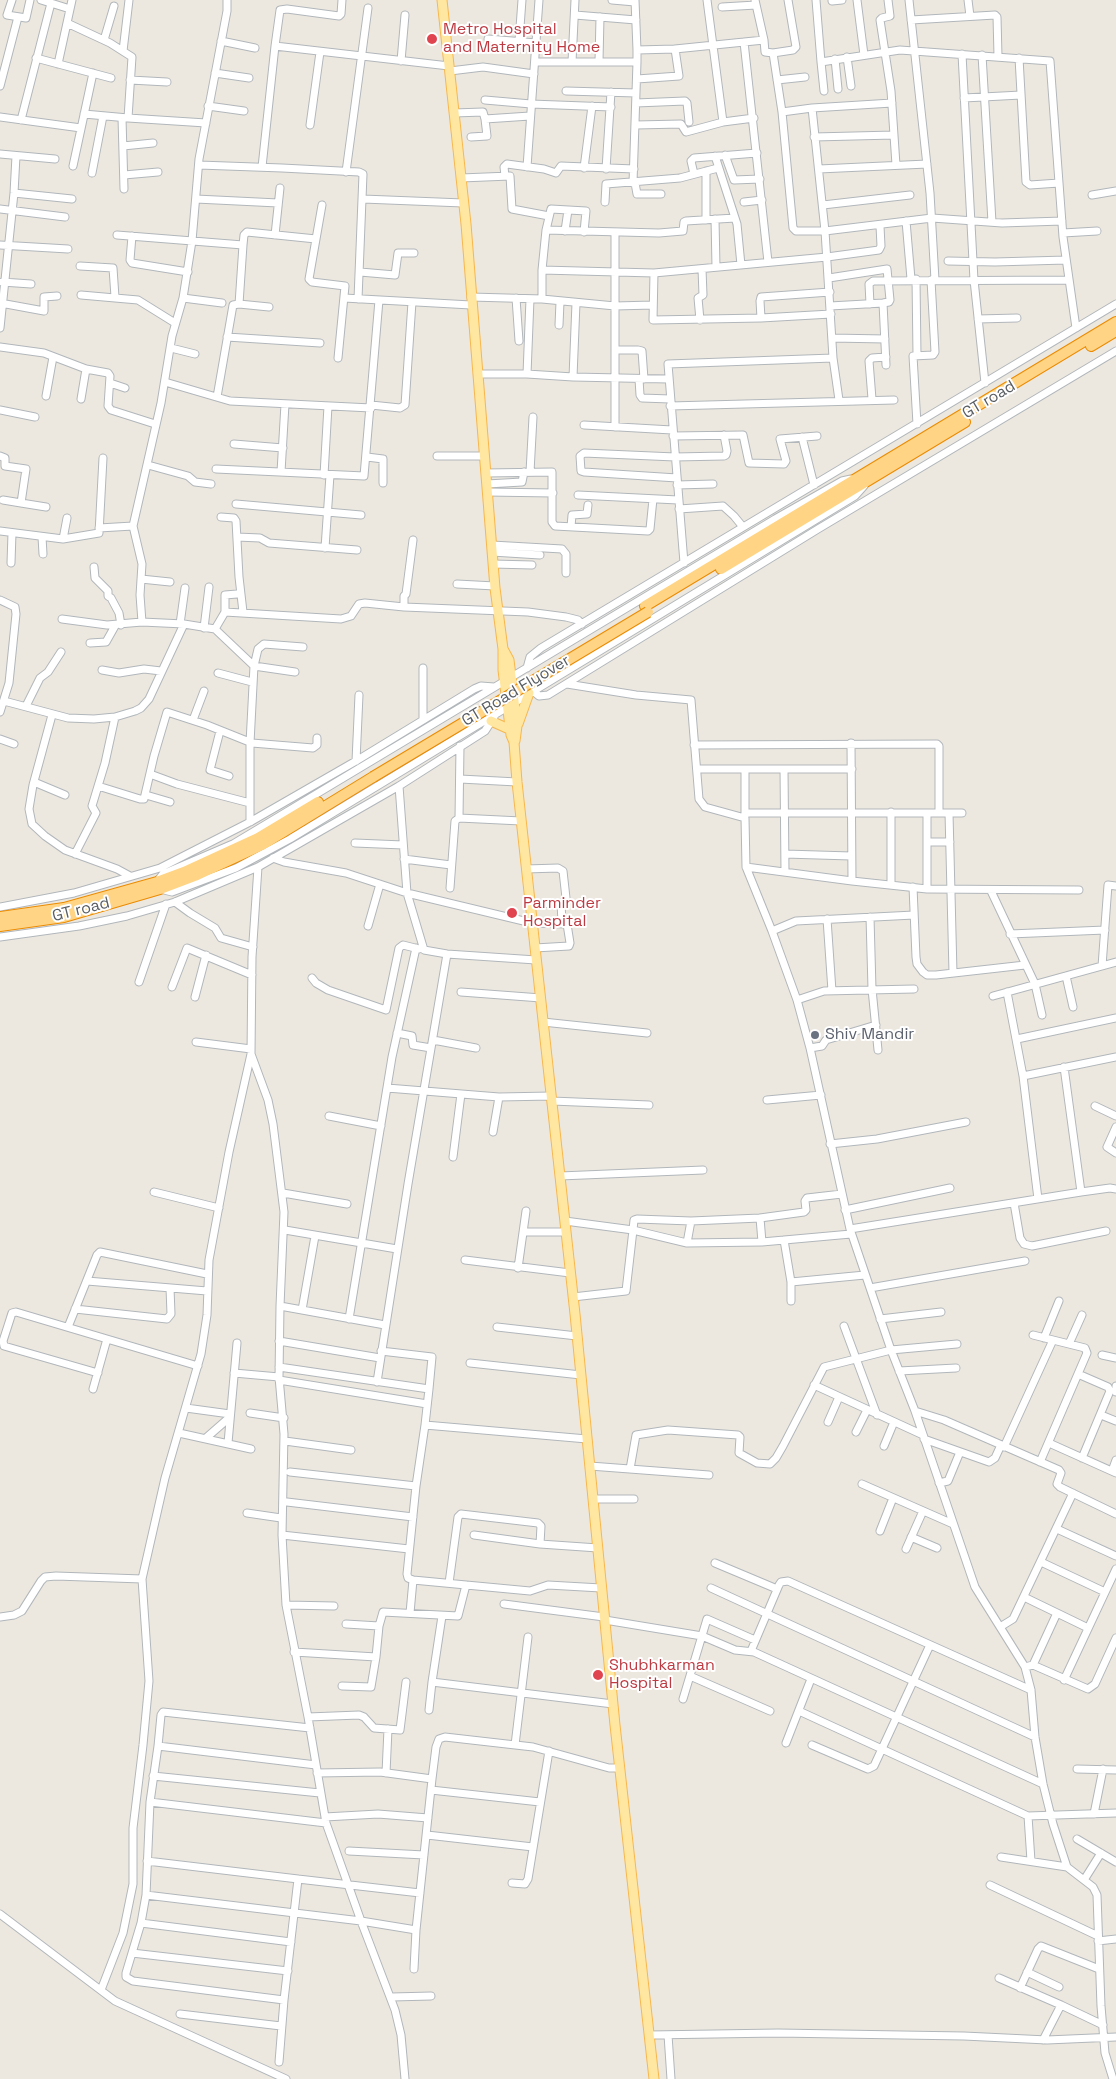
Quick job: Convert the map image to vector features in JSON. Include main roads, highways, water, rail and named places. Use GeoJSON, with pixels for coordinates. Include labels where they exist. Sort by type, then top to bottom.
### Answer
{"type":"FeatureCollection","features":[{"type":"Feature","properties":{"kind":"highway","name":"GT road"},"geometry":{"type":"LineString","coordinates":[[864,479],[1116,322]]}},
{"type":"Feature","properties":{"kind":"highway","name":"GT road"},"geometry":{"type":"LineString","coordinates":[[864,479],[1116,331]]}},
{"type":"Feature","properties":{"kind":"highway","name":"GT Road Flyover"},"geometry":{"type":"LineString","coordinates":[[158,885],[197,876],[262,845],[372,774],[864,479]]}},
{"type":"Feature","properties":{"kind":"highway","name":"GT road"},"geometry":{"type":"LineString","coordinates":[[0,917],[64,908],[158,885]]}},
{"type":"Feature","properties":{"kind":"highway","name":"GT road"},"geometry":{"type":"LineString","coordinates":[[0,926],[64,916],[158,885]]}},
{"type":"Feature","properties":{"kind":"main road"},"geometry":{"type":"LineString","coordinates":[[442,0],[461,178],[495,586],[503,649],[508,656],[508,678],[514,728],[517,736],[514,742],[517,782],[573,1297],[619,1768],[654,2079]]}},
{"type":"Feature","properties":{"kind":"main road"},"geometry":{"type":"LineString","coordinates":[[514,728],[531,692]]}},
{"type":"Feature","properties":{"kind":"main road"},"geometry":{"type":"LineString","coordinates":[[493,718],[514,728]]}},
{"type":"Feature","properties":{"kind":"place","name":"Metro Hospital and Maternity Home"},"geometry":{"type":"Point","coordinates":[432,39]}},
{"type":"Feature","properties":{"kind":"place","name":"Parminder Hospital"},"geometry":{"type":"Point","coordinates":[512,913]}},
{"type":"Feature","properties":{"kind":"place","name":"Shiv Mandir"},"geometry":{"type":"Point","coordinates":[815,1035]}},
{"type":"Feature","properties":{"kind":"place","name":"Shubhkarman Hospital"},"geometry":{"type":"Point","coordinates":[598,1675]}}]}
